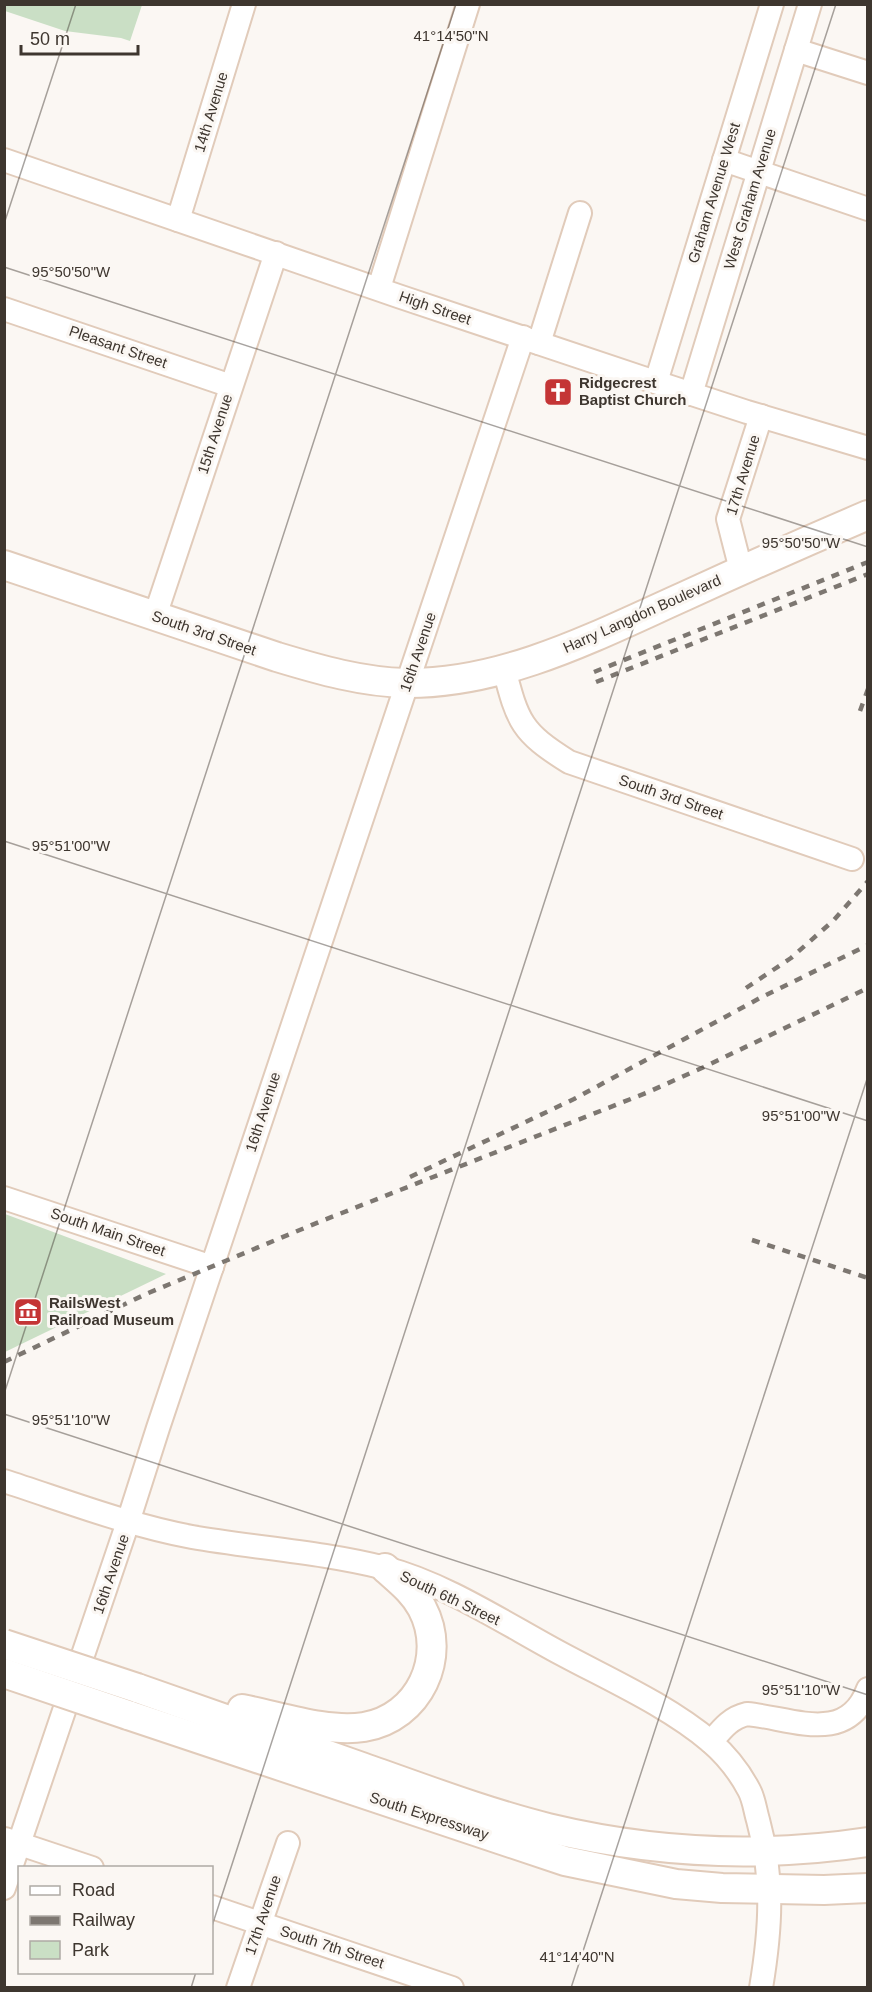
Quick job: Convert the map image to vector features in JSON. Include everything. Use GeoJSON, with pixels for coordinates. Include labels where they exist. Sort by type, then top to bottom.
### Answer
{"type":"FeatureCollection","features":[{"type":"Feature","properties":{"kind":"main road","name":"Harry Langdon Boulevard"},"geometry":{"type":"LineString","coordinates":[[407,683],[452,679],[536,660],[592,638],[867,515]]}},
{"type":"Feature","properties":{"kind":"main road","name":"South 3rd Street"},"geometry":{"type":"LineString","coordinates":[[4,565],[321,670],[365,680],[407,683]]}},
{"type":"Feature","properties":{"kind":"main road"},"geometry":{"type":"LineString","coordinates":[[137,1688],[335,1727],[356,1728],[381,1723],[407,1705],[422,1688],[429,1672],[432,1647],[430,1630],[422,1608],[409,1589],[384,1568]]}},
{"type":"Feature","properties":{"kind":"main road","name":"South Expressway"},"geometry":{"type":"LineString","coordinates":[[4,1644],[442,1795],[549,1828],[652,1846],[706,1851],[765,1852],[867,1842]]}},
{"type":"Feature","properties":{"kind":"main road","name":"South Expressway"},"geometry":{"type":"LineString","coordinates":[[4,1673],[565,1861],[676,1884],[770,1890],[867,1888]]}},
{"type":"Feature","properties":{"kind":"street","name":"14th Avenue"},"geometry":{"type":"LineString","coordinates":[[178,220],[244,4]]}},
{"type":"Feature","properties":{"kind":"street"},"geometry":{"type":"LineString","coordinates":[[379,288],[468,4]]}},
{"type":"Feature","properties":{"kind":"street","name":"Graham Avenue West"},"geometry":{"type":"LineString","coordinates":[[656,382],[772,4]]}},
{"type":"Feature","properties":{"kind":"street","name":"West Graham Avenue"},"geometry":{"type":"LineString","coordinates":[[691,393],[810,4]]}},
{"type":"Feature","properties":{"kind":"street"},"geometry":{"type":"LineString","coordinates":[[796,50],[867,73]]}},
{"type":"Feature","properties":{"kind":"street","name":"High Street"},"geometry":{"type":"LineString","coordinates":[[4,160],[656,382],[867,448]]}},
{"type":"Feature","properties":{"kind":"street"},"geometry":{"type":"LineString","coordinates":[[724,160],[867,209]]}},
{"type":"Feature","properties":{"kind":"street","name":"16th Avenue"},"geometry":{"type":"LineString","coordinates":[[4,1888],[12,1841],[128,1522],[407,683],[531,340],[580,213]]}},
{"type":"Feature","properties":{"kind":"street","name":"15th Avenue"},"geometry":{"type":"LineString","coordinates":[[155,616],[276,253]]}},
{"type":"Feature","properties":{"kind":"street","name":"Pleasant Street"},"geometry":{"type":"LineString","coordinates":[[4,309],[231,386]]}},
{"type":"Feature","properties":{"kind":"street","name":"17th Avenue"},"geometry":{"type":"LineString","coordinates":[[741,570],[728,519],[761,416]]}},
{"type":"Feature","properties":{"kind":"street","name":"South 3rd Street"},"geometry":{"type":"LineString","coordinates":[[504,669],[513,703],[527,731],[542,746],[569,762],[852,859]]}},
{"type":"Feature","properties":{"kind":"street","name":"South Main Street"},"geometry":{"type":"LineString","coordinates":[[4,1198],[212,1267]]}},
{"type":"Feature","properties":{"kind":"street","name":"South 6th Street"},"geometry":{"type":"LineString","coordinates":[[4,1480],[128,1522],[190,1536],[384,1568],[429,1584],[470,1604],[667,1711],[711,1742],[725,1756],[750,1792],[765,1852],[770,1890],[769,1940],[761,1988]]}},
{"type":"Feature","properties":{"kind":"street"},"geometry":{"type":"LineString","coordinates":[[711,1742],[729,1721],[747,1714],[814,1726],[832,1724],[856,1711],[863,1702],[867,1689]]}},
{"type":"Feature","properties":{"kind":"street"},"geometry":{"type":"LineString","coordinates":[[12,1841],[86,1866]]}},
{"type":"Feature","properties":{"kind":"street","name":"17th Avenue"},"geometry":{"type":"LineString","coordinates":[[238,1988],[288,1844]]}},
{"type":"Feature","properties":{"kind":"street","name":"South 7th Street"},"geometry":{"type":"LineString","coordinates":[[213,1907],[452,1988]]}},
{"type":"Feature","properties":{"kind":"green space"},"geometry":{"type":"Polygon","coordinates":[[[5,4],[142,5],[130,41],[65,31],[5,11],[5,4]]]}},
{"type":"Feature","properties":{"kind":"green space"},"geometry":{"type":"Polygon","coordinates":[[[5,1214],[166,1274],[5,1352],[5,1214]]]}},
{"type":"Feature","properties":{"kind":"railway"},"geometry":{"type":"LineString","coordinates":[[594,672],[868,562]]}},
{"type":"Feature","properties":{"kind":"railway"},"geometry":{"type":"LineString","coordinates":[[596,682],[868,574]]}},
{"type":"Feature","properties":{"kind":"railway"},"geometry":{"type":"LineString","coordinates":[[860,711],[868,689]]}},
{"type":"Feature","properties":{"kind":"railway"},"geometry":{"type":"LineString","coordinates":[[746,988],[791,958],[834,920],[868,881]]}},
{"type":"Feature","properties":{"kind":"railway"},"geometry":{"type":"LineString","coordinates":[[410,1177],[574,1099],[760,998],[868,945]]}},
{"type":"Feature","properties":{"kind":"railway"},"geometry":{"type":"LineString","coordinates":[[4,1362],[146,1294],[319,1222],[646,1093],[868,988]]}},
{"type":"Feature","properties":{"kind":"railway"},"geometry":{"type":"LineString","coordinates":[[752,1240],[868,1278]]}},
{"type":"Feature","properties":{"kind":"place","name":"Ridgecrest Baptist Church"},"geometry":{"type":"Point","coordinates":[558,392]}},
{"type":"Feature","properties":{"kind":"place","name":"RailsWest Railroad Museum"},"geometry":{"type":"Point","coordinates":[28,1312]}}]}
